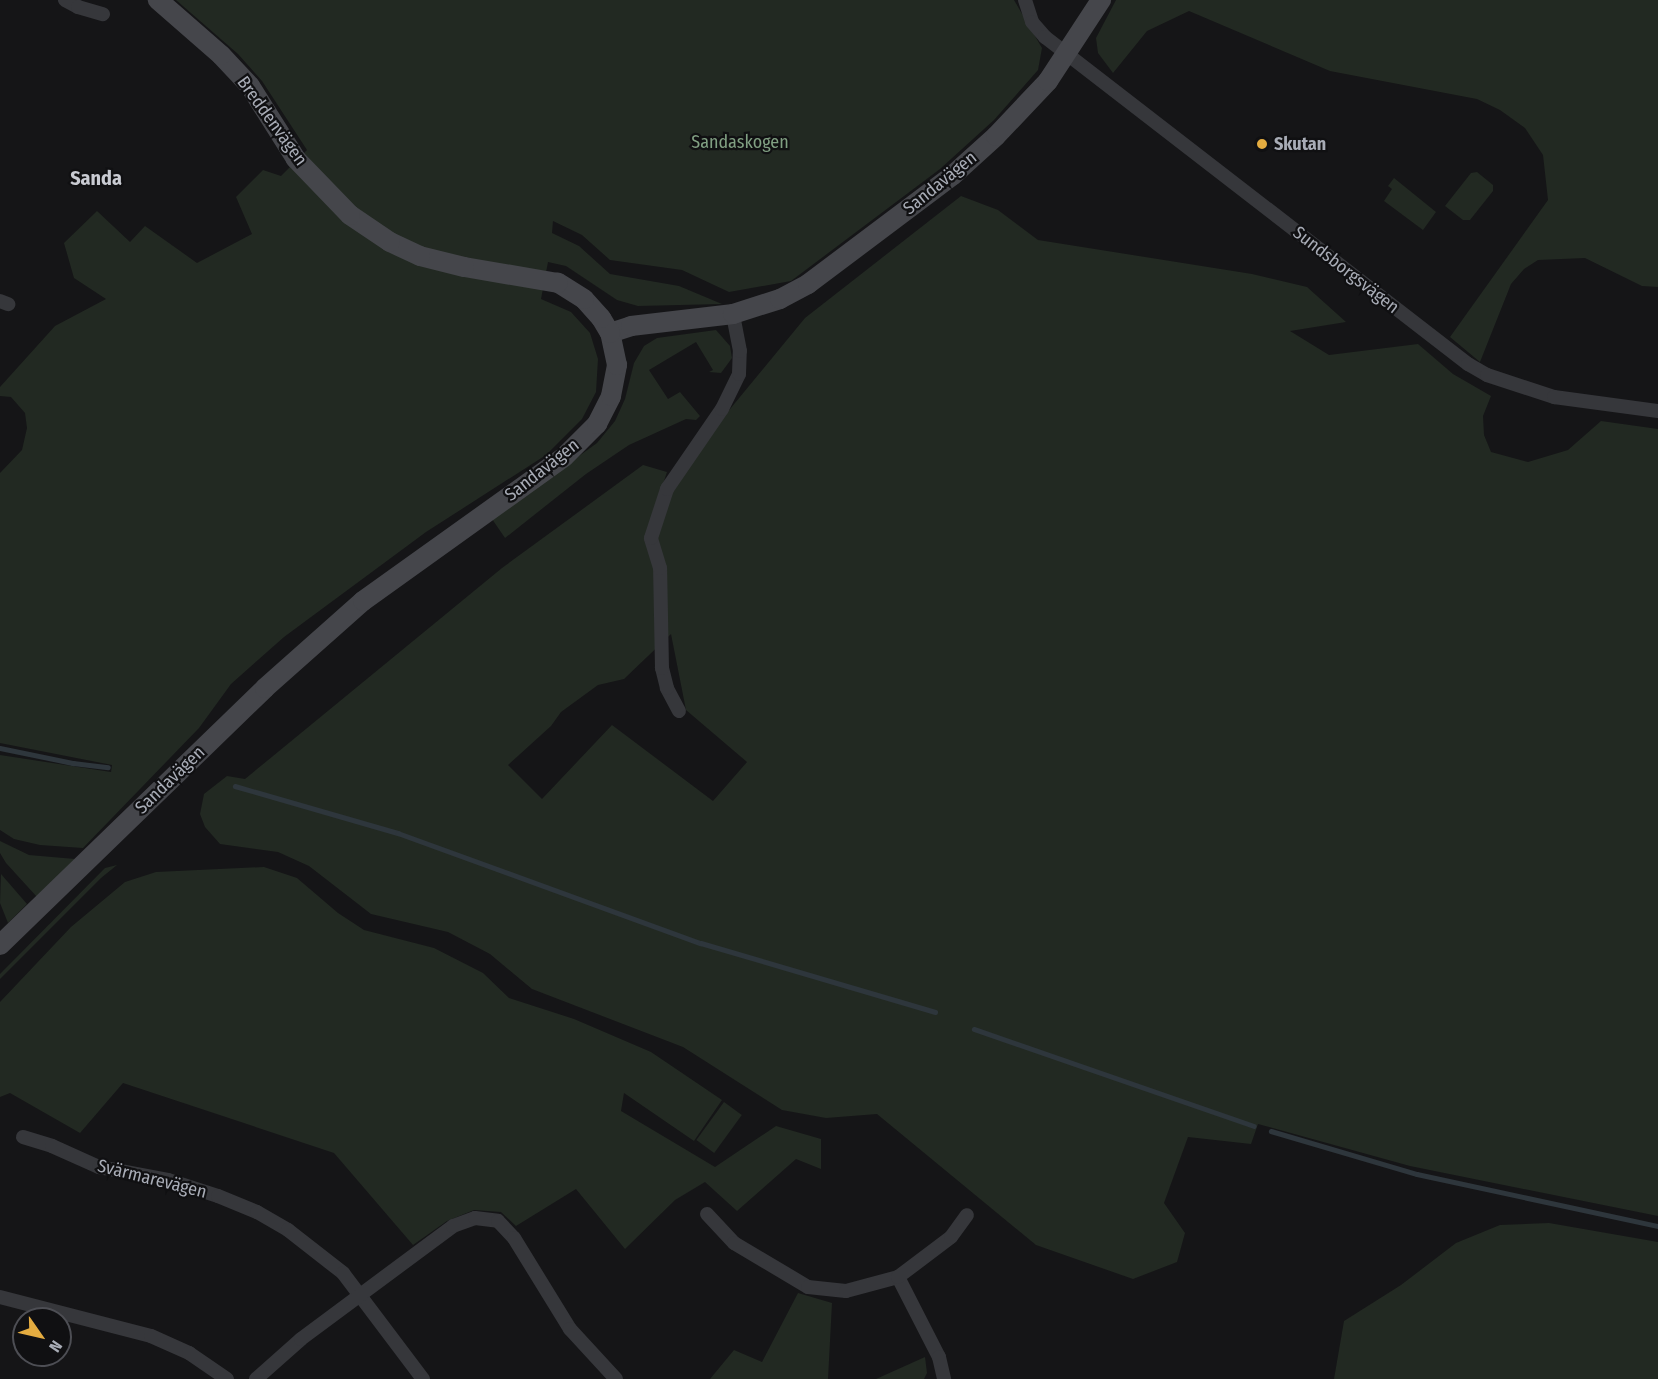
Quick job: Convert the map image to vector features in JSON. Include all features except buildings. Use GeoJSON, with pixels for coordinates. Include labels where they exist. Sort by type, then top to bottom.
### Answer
{"type":"FeatureCollection","features":[{"type":"Feature","properties":{"kind":"street"},"geometry":{"type":"LineString","coordinates":[[65,0],[78,7],[103,14]]}},
{"type":"Feature","properties":{"kind":"street","name":"Breddenvägen"},"geometry":{"type":"LineString","coordinates":[[158,0],[221,55],[250,86],[296,159],[350,215],[390,242],[420,256],[464,267],[558,283],[584,299],[601,318],[610,333]]}},
{"type":"Feature","properties":{"kind":"street"},"geometry":{"type":"LineString","coordinates":[[1025,0],[1032,22],[1046,37],[1068,53]]}},
{"type":"Feature","properties":{"kind":"street","name":"Sandavägen"},"geometry":{"type":"LineString","coordinates":[[0,945],[265,688],[354,609],[564,457],[597,424],[611,396],[617,365],[610,333],[631,326],[733,314],[780,299],[807,284],[944,182],[996,136],[1048,81],[1101,0]]}},
{"type":"Feature","properties":{"kind":"street","name":"Sundsborgsvägen"},"geometry":{"type":"LineString","coordinates":[[1068,53],[1468,364],[1496,378],[1554,397],[1658,411]]}},
{"type":"Feature","properties":{"kind":"street"},"geometry":{"type":"LineString","coordinates":[[679,711],[667,688],[662,668],[660,568],[651,538],[667,489],[722,409],[739,374],[740,351],[733,314]]}},
{"type":"Feature","properties":{"kind":"street","name":"Svärmarevägen"},"geometry":{"type":"LineString","coordinates":[[22,1137],[52,1146],[99,1167],[168,1180],[218,1196],[257,1212],[306,1244],[343,1273],[423,1379]]}},
{"type":"Feature","properties":{"kind":"street"},"geometry":{"type":"LineString","coordinates":[[707,1214],[734,1243],[808,1287],[846,1291],[898,1277],[951,1238],[967,1215]]}},
{"type":"Feature","properties":{"kind":"street"},"geometry":{"type":"LineString","coordinates":[[256,1379],[301,1339],[453,1226],[475,1218],[498,1221],[514,1238],[570,1329],[616,1379]]}},
{"type":"Feature","properties":{"kind":"street"},"geometry":{"type":"LineString","coordinates":[[898,1277],[939,1357],[944,1379]]}},
{"type":"Feature","properties":{"kind":"street"},"geometry":{"type":"LineString","coordinates":[[0,1297],[151,1336],[189,1353],[227,1379]]}},
{"type":"Feature","properties":{"kind":"green space","name":"Sandaskogen"},"geometry":{"type":"Polygon","coordinates":[[[176,0],[1014,0],[1042,48],[1038,70],[994,120],[940,169],[791,281],[729,292],[682,270],[610,260],[582,235],[553,221],[552,233],[579,246],[610,274],[679,286],[722,304],[638,306],[617,300],[566,266],[548,262],[541,299],[571,312],[590,333],[598,359],[596,392],[582,419],[546,455],[426,532],[284,637],[231,684],[199,728],[83,848],[40,845],[14,839],[0,830],[0,755],[111,772],[112,765],[0,743],[0,473],[22,450],[27,428],[25,413],[11,397],[0,396],[0,387],[55,326],[106,299],[74,278],[64,243],[97,211],[130,242],[145,226],[197,263],[252,234],[236,197],[263,170],[281,176],[307,150],[262,81],[238,54],[176,0]]]}},
{"type":"Feature","properties":{"kind":"green space"},"geometry":{"type":"Polygon","coordinates":[[[1116,0],[1658,0],[1658,287],[1642,286],[1585,258],[1538,260],[1524,269],[1511,284],[1480,362],[1450,337],[1548,200],[1543,155],[1525,128],[1500,110],[1477,99],[1330,71],[1189,11],[1147,31],[1113,73],[1098,53],[1096,38],[1116,0]]]}},
{"type":"Feature","properties":{"kind":"green space"},"geometry":{"type":"Polygon","coordinates":[[[1477,172],[1493,185],[1493,191],[1470,220],[1463,220],[1445,206],[1471,173],[1477,172]]]}},
{"type":"Feature","properties":{"kind":"green space"},"geometry":{"type":"Polygon","coordinates":[[[1394,178],[1436,212],[1423,230],[1384,201],[1392,189],[1388,186],[1394,178]]]}},
{"type":"Feature","properties":{"kind":"green space"},"geometry":{"type":"Polygon","coordinates":[[[961,196],[998,210],[1038,240],[1252,274],[1307,287],[1346,322],[1290,331],[1329,355],[1418,344],[1453,374],[1491,396],[1483,416],[1484,435],[1491,452],[1528,462],[1568,450],[1601,421],[1658,429],[1658,1216],[1410,1166],[1258,1124],[1251,1144],[1188,1137],[1164,1203],[1185,1233],[1177,1262],[1133,1279],[1036,1245],[877,1114],[826,1118],[782,1110],[683,1047],[532,989],[490,954],[448,932],[371,914],[309,866],[278,852],[220,844],[205,827],[200,814],[204,794],[227,776],[245,779],[502,568],[643,465],[667,472],[648,529],[707,437],[805,318],[961,196]],[[671,634],[624,679],[598,685],[561,712],[551,726],[508,765],[542,799],[612,725],[713,801],[747,762],[686,710],[671,634]]]}},
{"type":"Feature","properties":{"kind":"green space"},"geometry":{"type":"Polygon","coordinates":[[[716,330],[730,346],[732,358],[721,373],[709,372],[713,370],[696,342],[649,370],[668,399],[680,392],[700,416],[696,420],[686,419],[629,445],[586,474],[505,538],[492,519],[597,443],[615,421],[625,399],[634,363],[644,346],[657,338],[716,330]]]}},
{"type":"Feature","properties":{"kind":"green space"},"geometry":{"type":"Polygon","coordinates":[[[0,841],[29,855],[75,859],[37,897],[6,863],[0,853],[0,841]]]}},
{"type":"Feature","properties":{"kind":"green space"},"geometry":{"type":"Polygon","coordinates":[[[117,865],[101,878],[0,979],[0,974],[105,868],[117,865]]]}},
{"type":"Feature","properties":{"kind":"green space"},"geometry":{"type":"Polygon","coordinates":[[[264,867],[297,878],[338,913],[364,930],[434,948],[483,973],[509,998],[574,1019],[651,1052],[722,1100],[694,1141],[624,1093],[621,1111],[715,1167],[776,1126],[821,1139],[821,1169],[796,1159],[737,1211],[705,1182],[675,1200],[625,1249],[576,1189],[516,1226],[501,1212],[474,1210],[447,1221],[413,1245],[334,1153],[123,1083],[80,1133],[10,1093],[0,1097],[0,1002],[71,927],[125,882],[156,872],[264,867]]]}},
{"type":"Feature","properties":{"kind":"green space"},"geometry":{"type":"Polygon","coordinates":[[[1,874],[27,904],[8,923],[0,903],[1,874]]]}},
{"type":"Feature","properties":{"kind":"green space"},"geometry":{"type":"Polygon","coordinates":[[[724,1102],[742,1115],[714,1153],[696,1140],[724,1102]]]}},
{"type":"Feature","properties":{"kind":"green space"},"geometry":{"type":"Polygon","coordinates":[[[1549,1223],[1658,1242],[1658,1379],[1334,1379],[1344,1321],[1401,1285],[1456,1243],[1500,1225],[1549,1223]]]}},
{"type":"Feature","properties":{"kind":"green space"},"geometry":{"type":"Polygon","coordinates":[[[798,1293],[832,1303],[828,1379],[710,1379],[734,1350],[762,1362],[798,1293]]]}},
{"type":"Feature","properties":{"kind":"green space"},"geometry":{"type":"Polygon","coordinates":[[[925,1357],[927,1373],[924,1379],[876,1379],[925,1357]]]}},
{"type":"Feature","properties":{"kind":"waterway"},"geometry":{"type":"LineString","coordinates":[[0,748],[73,763],[108,767]]}},
{"type":"Feature","properties":{"kind":"waterway"},"geometry":{"type":"LineString","coordinates":[[235,786],[398,833],[701,943],[935,1012]]}},
{"type":"Feature","properties":{"kind":"waterway"},"geometry":{"type":"LineString","coordinates":[[974,1029],[1254,1126]]}},
{"type":"Feature","properties":{"kind":"waterway"},"geometry":{"type":"LineString","coordinates":[[1271,1131],[1417,1174],[1658,1226]]}},
{"type":"Feature","properties":{"kind":"place","name":"Skutan"},"geometry":{"type":"Point","coordinates":[1262,144]}},
{"type":"Feature","properties":{"kind":"district","name":"Sanda"},"geometry":{"type":"Point","coordinates":[96,178]}}]}
